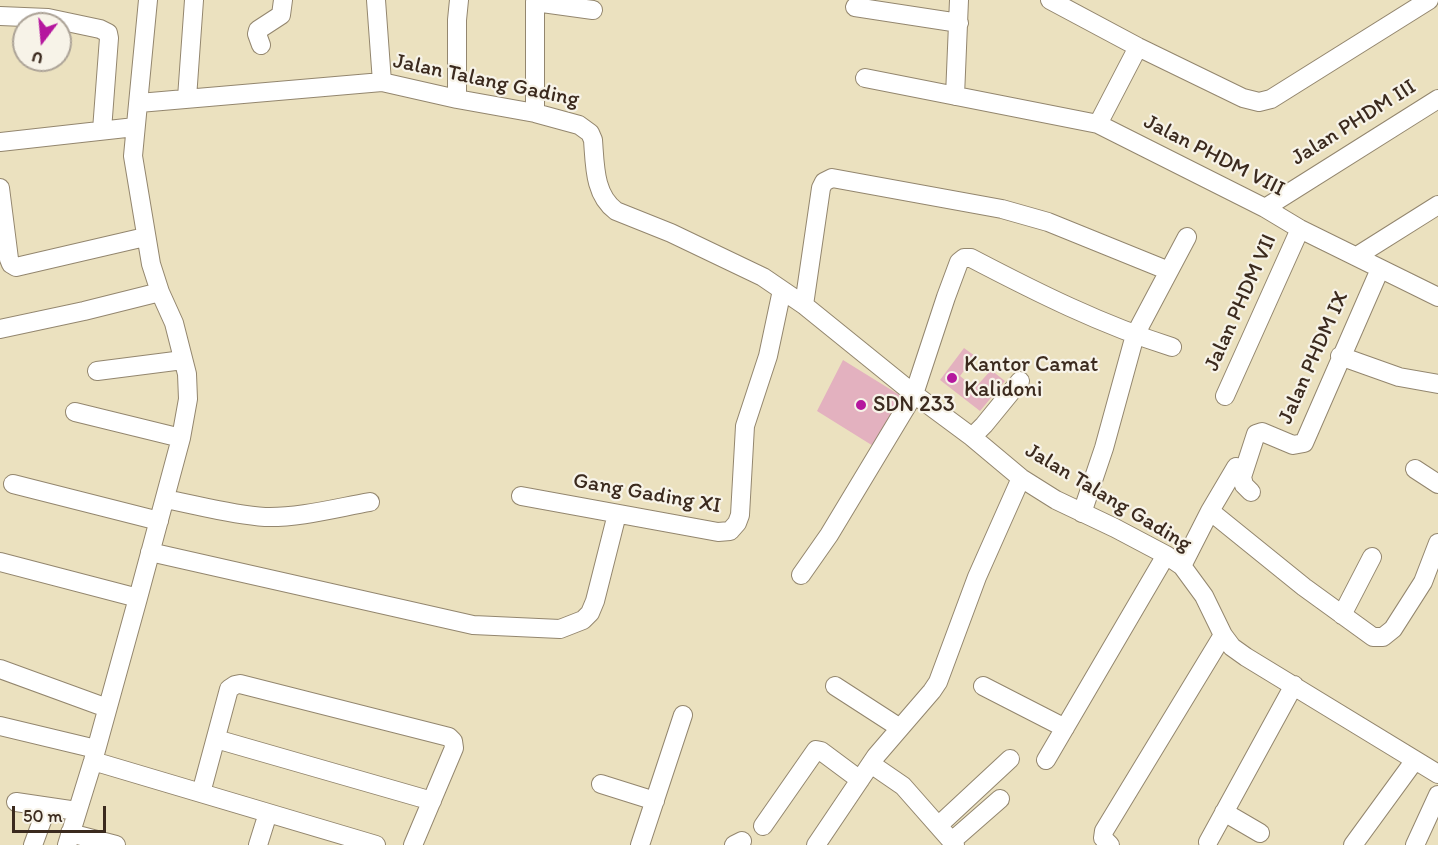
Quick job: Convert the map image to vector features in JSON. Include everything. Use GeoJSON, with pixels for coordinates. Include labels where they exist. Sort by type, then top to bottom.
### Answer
{"type":"FeatureCollection","features":[{"type":"Feature","properties":{"kind":"street"},"geometry":{"type":"LineString","coordinates":[[116,845],[68,839],[94,755],[165,499],[181,438],[188,399],[187,374],[174,323],[160,292],[145,237],[133,156],[148,0]]}},
{"type":"Feature","properties":{"kind":"street"},"geometry":{"type":"LineString","coordinates":[[188,98],[194,0]]}},
{"type":"Feature","properties":{"kind":"street"},"geometry":{"type":"LineString","coordinates":[[261,45],[258,30],[280,15],[283,0]]}},
{"type":"Feature","properties":{"kind":"street"},"geometry":{"type":"LineString","coordinates":[[376,0],[382,82]]}},
{"type":"Feature","properties":{"kind":"street"},"geometry":{"type":"LineString","coordinates":[[457,99],[459,0]]}},
{"type":"Feature","properties":{"kind":"street"},"geometry":{"type":"LineString","coordinates":[[955,96],[959,0]]}},
{"type":"Feature","properties":{"kind":"street"},"geometry":{"type":"LineString","coordinates":[[1050,0],[1138,47],[1252,102],[1264,102],[1429,0]]}},
{"type":"Feature","properties":{"kind":"street"},"geometry":{"type":"LineString","coordinates":[[535,113],[530,1],[592,10]]}},
{"type":"Feature","properties":{"kind":"street"},"geometry":{"type":"LineString","coordinates":[[855,7],[959,22]]}},
{"type":"Feature","properties":{"kind":"street"},"geometry":{"type":"LineString","coordinates":[[0,16],[48,18],[100,29],[108,33],[102,130]]}},
{"type":"Feature","properties":{"kind":"street"},"geometry":{"type":"LineString","coordinates":[[1098,124],[1138,47]]}},
{"type":"Feature","properties":{"kind":"street","name":"Jalan PHDM VIII"},"geometry":{"type":"LineString","coordinates":[[865,78],[1098,124],[1265,208],[1300,229],[1438,297]]}},
{"type":"Feature","properties":{"kind":"street","name":"Jalan Talang Gading"},"geometry":{"type":"LineString","coordinates":[[139,103],[382,82],[535,113],[579,125],[590,134],[602,196],[616,211],[724,258],[783,290],[972,437],[1020,478],[1082,513],[1167,555],[1182,566],[1204,596],[1223,635],[1232,647],[1438,774]]}},
{"type":"Feature","properties":{"kind":"street","name":"Jalan PHDM III"},"geometry":{"type":"LineString","coordinates":[[1265,208],[1438,99]]}},
{"type":"Feature","properties":{"kind":"street"},"geometry":{"type":"LineString","coordinates":[[0,142],[135,127]]}},
{"type":"Feature","properties":{"kind":"street"},"geometry":{"type":"LineString","coordinates":[[804,305],[821,188],[824,182],[832,178],[1002,210],[1048,222],[1169,271]]}},
{"type":"Feature","properties":{"kind":"street"},"geometry":{"type":"LineString","coordinates":[[0,188],[9,259],[16,267],[145,237]]}},
{"type":"Feature","properties":{"kind":"street"},"geometry":{"type":"LineString","coordinates":[[1357,256],[1438,205]]}},
{"type":"Feature","properties":{"kind":"street","name":"Jalan PHDM VII"},"geometry":{"type":"LineString","coordinates":[[1225,396],[1300,229]]}},
{"type":"Feature","properties":{"kind":"street"},"geometry":{"type":"LineString","coordinates":[[1082,513],[1117,406],[1135,335],[1187,237]]}},
{"type":"Feature","properties":{"kind":"street"},"geometry":{"type":"LineString","coordinates":[[801,575],[829,535],[914,394],[946,297],[959,262],[964,258],[971,258],[1061,303],[1135,335],[1172,347]]}},
{"type":"Feature","properties":{"kind":"street","name":"Jalan PHDM IX"},"geometry":{"type":"LineString","coordinates":[[1251,492],[1244,485],[1242,477],[1256,434],[1262,432],[1293,445],[1304,442],[1380,268]]}},
{"type":"Feature","properties":{"kind":"street","name":"Gang Gading XI"},"geometry":{"type":"LineString","coordinates":[[521,496],[717,532],[730,531],[740,515],[745,426],[768,356],[783,290]]}},
{"type":"Feature","properties":{"kind":"street"},"geometry":{"type":"LineString","coordinates":[[0,329],[160,292]]}},
{"type":"Feature","properties":{"kind":"street"},"geometry":{"type":"LineString","coordinates":[[1340,356],[1400,377],[1438,384]]}},
{"type":"Feature","properties":{"kind":"street"},"geometry":{"type":"LineString","coordinates":[[98,371],[183,360]]}},
{"type":"Feature","properties":{"kind":"street"},"geometry":{"type":"LineString","coordinates":[[972,437],[1020,381]]}},
{"type":"Feature","properties":{"kind":"street"},"geometry":{"type":"LineString","coordinates":[[75,412],[181,438]]}},
{"type":"Feature","properties":{"kind":"street"},"geometry":{"type":"LineString","coordinates":[[1182,566],[1236,467]]}},
{"type":"Feature","properties":{"kind":"street"},"geometry":{"type":"LineString","coordinates":[[1415,469],[1438,484]]}},
{"type":"Feature","properties":{"kind":"street"},"geometry":{"type":"LineString","coordinates":[[816,845],[871,764],[938,682],[977,577],[1020,478]]}},
{"type":"Feature","properties":{"kind":"street"},"geometry":{"type":"LineString","coordinates":[[13,484],[159,521]]}},
{"type":"Feature","properties":{"kind":"street"},"geometry":{"type":"LineString","coordinates":[[165,499],[242,515],[266,517],[291,516],[370,502]]}},
{"type":"Feature","properties":{"kind":"street"},"geometry":{"type":"LineString","coordinates":[[1210,511],[1342,615],[1372,637],[1379,638],[1387,635],[1423,582],[1438,543]]}},
{"type":"Feature","properties":{"kind":"street"},"geometry":{"type":"LineString","coordinates":[[150,552],[473,626],[560,629],[583,620],[590,613],[617,514]]}},
{"type":"Feature","properties":{"kind":"street"},"geometry":{"type":"LineString","coordinates":[[1046,760],[1167,555]]}},
{"type":"Feature","properties":{"kind":"street"},"geometry":{"type":"LineString","coordinates":[[1342,615],[1372,557]]}},
{"type":"Feature","properties":{"kind":"street"},"geometry":{"type":"LineString","coordinates":[[0,562],[138,598]]}},
{"type":"Feature","properties":{"kind":"street"},"geometry":{"type":"LineString","coordinates":[[1110,845],[1103,838],[1104,831],[1223,635]]}},
{"type":"Feature","properties":{"kind":"street"},"geometry":{"type":"LineString","coordinates":[[0,669],[107,708]]}},
{"type":"Feature","properties":{"kind":"street"},"geometry":{"type":"LineString","coordinates":[[201,793],[230,689],[237,684],[449,737],[453,741],[454,748],[413,845]]}},
{"type":"Feature","properties":{"kind":"street"},"geometry":{"type":"LineString","coordinates":[[835,686],[900,728]]}},
{"type":"Feature","properties":{"kind":"street"},"geometry":{"type":"LineString","coordinates":[[983,686],[1065,728]]}},
{"type":"Feature","properties":{"kind":"street"},"geometry":{"type":"LineString","coordinates":[[1208,842],[1294,686]]}},
{"type":"Feature","properties":{"kind":"street"},"geometry":{"type":"LineString","coordinates":[[640,845],[683,715]]}},
{"type":"Feature","properties":{"kind":"street"},"geometry":{"type":"LineString","coordinates":[[0,726],[94,755],[201,793],[376,845]]}},
{"type":"Feature","properties":{"kind":"street"},"geometry":{"type":"LineString","coordinates":[[216,739],[432,801]]}},
{"type":"Feature","properties":{"kind":"street"},"geometry":{"type":"LineString","coordinates":[[763,826],[816,750],[821,751],[860,780]]}},
{"type":"Feature","properties":{"kind":"street"},"geometry":{"type":"LineString","coordinates":[[945,838],[1010,759]]}},
{"type":"Feature","properties":{"kind":"street"},"geometry":{"type":"LineString","coordinates":[[1353,845],[1416,760]]}},
{"type":"Feature","properties":{"kind":"street"},"geometry":{"type":"LineString","coordinates":[[871,764],[903,786],[945,838]]}},
{"type":"Feature","properties":{"kind":"street"},"geometry":{"type":"LineString","coordinates":[[601,784],[655,801]]}},
{"type":"Feature","properties":{"kind":"street"},"geometry":{"type":"LineString","coordinates":[[1415,845],[1438,795]]}},
{"type":"Feature","properties":{"kind":"street"},"geometry":{"type":"LineString","coordinates":[[945,838],[1000,799]]}},
{"type":"Feature","properties":{"kind":"street"},"geometry":{"type":"LineString","coordinates":[[16,802],[77,811]]}},
{"type":"Feature","properties":{"kind":"street"},"geometry":{"type":"LineString","coordinates":[[33,845],[47,807]]}},
{"type":"Feature","properties":{"kind":"street"},"geometry":{"type":"LineString","coordinates":[[1224,812],[1260,833]]}},
{"type":"Feature","properties":{"kind":"street"},"geometry":{"type":"LineString","coordinates":[[258,845],[268,813]]}},
{"type":"Feature","properties":{"kind":"building","name":"Kantor Camat Kalidoni"},"geometry":{"type":"Polygon","coordinates":[[[964,348],[975,356],[960,376],[975,388],[991,370],[1005,381],[980,411],[940,380],[964,348]]]}},
{"type":"Feature","properties":{"kind":"building","name":"SDN 233"},"geometry":{"type":"Polygon","coordinates":[[[843,360],[906,399],[878,449],[817,411],[843,360]]]}},
{"type":"Feature","properties":{"kind":"place","name":"Kantor Camat Kalidoni"},"geometry":{"type":"Point","coordinates":[952,378]}},
{"type":"Feature","properties":{"kind":"place","name":"SDN 233"},"geometry":{"type":"Point","coordinates":[861,405]}}]}
